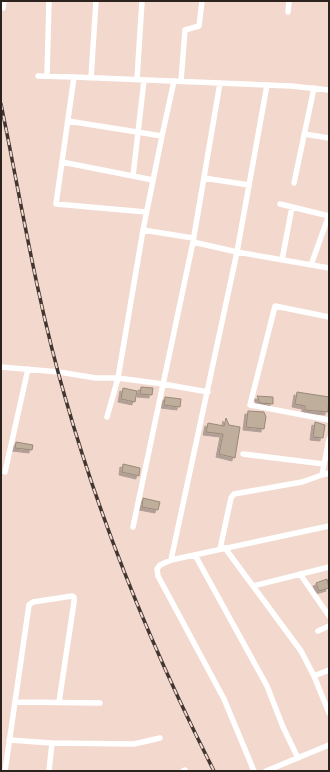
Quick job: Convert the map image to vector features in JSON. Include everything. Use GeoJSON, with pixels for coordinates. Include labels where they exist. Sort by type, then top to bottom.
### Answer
{"type":"FeatureCollection","features":[{"type":"Feature","properties":{"kind":"street"},"geometry":{"type":"LineString","coordinates":[[3,8],[4,1]]}},
{"type":"Feature","properties":{"kind":"street"},"geometry":{"type":"LineString","coordinates":[[47,76],[49,1]]}},
{"type":"Feature","properties":{"kind":"street"},"geometry":{"type":"LineString","coordinates":[[91,78],[96,1]]}},
{"type":"Feature","properties":{"kind":"street"},"geometry":{"type":"LineString","coordinates":[[137,80],[142,1]]}},
{"type":"Feature","properties":{"kind":"street"},"geometry":{"type":"LineString","coordinates":[[181,81],[185,30],[199,26],[202,1]]}},
{"type":"Feature","properties":{"kind":"street"},"geometry":{"type":"LineString","coordinates":[[288,12],[289,1]]}},
{"type":"Feature","properties":{"kind":"street"},"geometry":{"type":"LineString","coordinates":[[38,76],[267,85],[329,90]]}},
{"type":"Feature","properties":{"kind":"street"},"geometry":{"type":"LineString","coordinates":[[74,77],[56,204],[146,212]]}},
{"type":"Feature","properties":{"kind":"street"},"geometry":{"type":"LineString","coordinates":[[132,176],[144,80]]}},
{"type":"Feature","properties":{"kind":"street"},"geometry":{"type":"LineString","coordinates":[[106,417],[118,378],[142,230],[174,81]]}},
{"type":"Feature","properties":{"kind":"street"},"geometry":{"type":"LineString","coordinates":[[132,527],[164,384],[193,240],[220,83]]}},
{"type":"Feature","properties":{"kind":"street"},"geometry":{"type":"LineString","coordinates":[[171,560],[237,252],[267,85]]}},
{"type":"Feature","properties":{"kind":"street"},"geometry":{"type":"LineString","coordinates":[[294,183],[314,88]]}},
{"type":"Feature","properties":{"kind":"street"},"geometry":{"type":"LineString","coordinates":[[68,121],[162,136]]}},
{"type":"Feature","properties":{"kind":"street"},"geometry":{"type":"LineString","coordinates":[[304,134],[329,138]]}},
{"type":"Feature","properties":{"kind":"street"},"geometry":{"type":"LineString","coordinates":[[62,162],[153,180]]}},
{"type":"Feature","properties":{"kind":"street"},"geometry":{"type":"LineString","coordinates":[[204,178],[249,185]]}},
{"type":"Feature","properties":{"kind":"street"},"geometry":{"type":"LineString","coordinates":[[280,204],[329,215],[311,265]]}},
{"type":"Feature","properties":{"kind":"street"},"geometry":{"type":"LineString","coordinates":[[282,260],[292,207]]}},
{"type":"Feature","properties":{"kind":"street"},"geometry":{"type":"LineString","coordinates":[[142,230],[193,240],[237,252],[329,268]]}},
{"type":"Feature","properties":{"kind":"street"},"geometry":{"type":"LineString","coordinates":[[329,317],[275,306],[250,406],[329,420]]}},
{"type":"Feature","properties":{"kind":"street"},"geometry":{"type":"LineString","coordinates":[[1,366],[96,378],[118,378],[208,392]]}},
{"type":"Feature","properties":{"kind":"street"},"geometry":{"type":"LineString","coordinates":[[5,472],[28,369]]}},
{"type":"Feature","properties":{"kind":"street"},"geometry":{"type":"LineString","coordinates":[[322,475],[329,439]]}},
{"type":"Feature","properties":{"kind":"street"},"geometry":{"type":"LineString","coordinates":[[242,454],[324,464]]}},
{"type":"Feature","properties":{"kind":"street"},"geometry":{"type":"LineString","coordinates":[[329,473],[305,481],[234,494],[231,498],[222,548],[253,586],[301,651],[314,676],[329,713]]}},
{"type":"Feature","properties":{"kind":"street"},"geometry":{"type":"LineString","coordinates":[[254,771],[224,699],[158,576],[158,567],[171,560],[329,526]]}},
{"type":"Feature","properties":{"kind":"street"},"geometry":{"type":"LineString","coordinates":[[195,555],[263,676],[283,727],[298,758]]}},
{"type":"Feature","properties":{"kind":"street"},"geometry":{"type":"LineString","coordinates":[[253,586],[329,567]]}},
{"type":"Feature","properties":{"kind":"street"},"geometry":{"type":"LineString","coordinates":[[300,574],[329,616]]}},
{"type":"Feature","properties":{"kind":"street"},"geometry":{"type":"LineString","coordinates":[[5,771],[29,605],[33,602],[72,596],[74,597],[74,602],[60,702]]}},
{"type":"Feature","properties":{"kind":"street"},"geometry":{"type":"LineString","coordinates":[[318,631],[329,626]]}},
{"type":"Feature","properties":{"kind":"street"},"geometry":{"type":"LineString","coordinates":[[314,676],[329,670]]}},
{"type":"Feature","properties":{"kind":"street"},"geometry":{"type":"LineString","coordinates":[[15,702],[100,703]]}},
{"type":"Feature","properties":{"kind":"street"},"geometry":{"type":"LineString","coordinates":[[9,740],[52,743],[134,744],[160,738]]}},
{"type":"Feature","properties":{"kind":"street"},"geometry":{"type":"LineString","coordinates":[[49,771],[52,743]]}},
{"type":"Feature","properties":{"kind":"street"},"geometry":{"type":"LineString","coordinates":[[266,771],[329,745]]}},
{"type":"Feature","properties":{"kind":"building"},"geometry":{"type":"Polygon","coordinates":[[[141,387],[153,388],[152,395],[140,394],[141,387]]]}},
{"type":"Feature","properties":{"kind":"building"},"geometry":{"type":"Polygon","coordinates":[[[123,388],[137,391],[135,402],[121,399],[123,388]]]}},
{"type":"Feature","properties":{"kind":"building"},"geometry":{"type":"Polygon","coordinates":[[[297,392],[329,397],[328,412],[305,410],[305,406],[295,404],[297,392]]]}},
{"type":"Feature","properties":{"kind":"building"},"geometry":{"type":"Polygon","coordinates":[[[257,396],[273,397],[273,404],[260,403],[257,396]]]}},
{"type":"Feature","properties":{"kind":"building"},"geometry":{"type":"Polygon","coordinates":[[[165,397],[181,399],[180,407],[164,405],[165,397]]]}},
{"type":"Feature","properties":{"kind":"building"},"geometry":{"type":"Polygon","coordinates":[[[248,411],[264,412],[266,417],[264,429],[246,427],[248,411]]]}},
{"type":"Feature","properties":{"kind":"building"},"geometry":{"type":"Polygon","coordinates":[[[226,418],[229,425],[240,427],[235,458],[219,454],[223,434],[206,432],[208,423],[224,426],[226,418]]]}},
{"type":"Feature","properties":{"kind":"building"},"geometry":{"type":"Polygon","coordinates":[[[315,422],[325,425],[323,438],[313,437],[315,422]]]}},
{"type":"Feature","properties":{"kind":"building"},"geometry":{"type":"Polygon","coordinates":[[[16,442],[33,445],[32,450],[15,448],[16,442]]]}},
{"type":"Feature","properties":{"kind":"building"},"geometry":{"type":"Polygon","coordinates":[[[123,464],[140,468],[139,476],[122,472],[123,464]]]}},
{"type":"Feature","properties":{"kind":"building"},"geometry":{"type":"Polygon","coordinates":[[[143,498],[160,502],[158,510],[142,507],[143,498]]]}},
{"type":"Feature","properties":{"kind":"building"},"geometry":{"type":"Polygon","coordinates":[[[327,579],[329,588],[319,591],[316,583],[327,579]]]}},
{"type":"Feature","properties":{"kind":"railway"},"geometry":{"type":"LineString","coordinates":[[1,104],[46,324],[65,397],[95,493],[130,588],[170,680],[214,771]]}}]}
